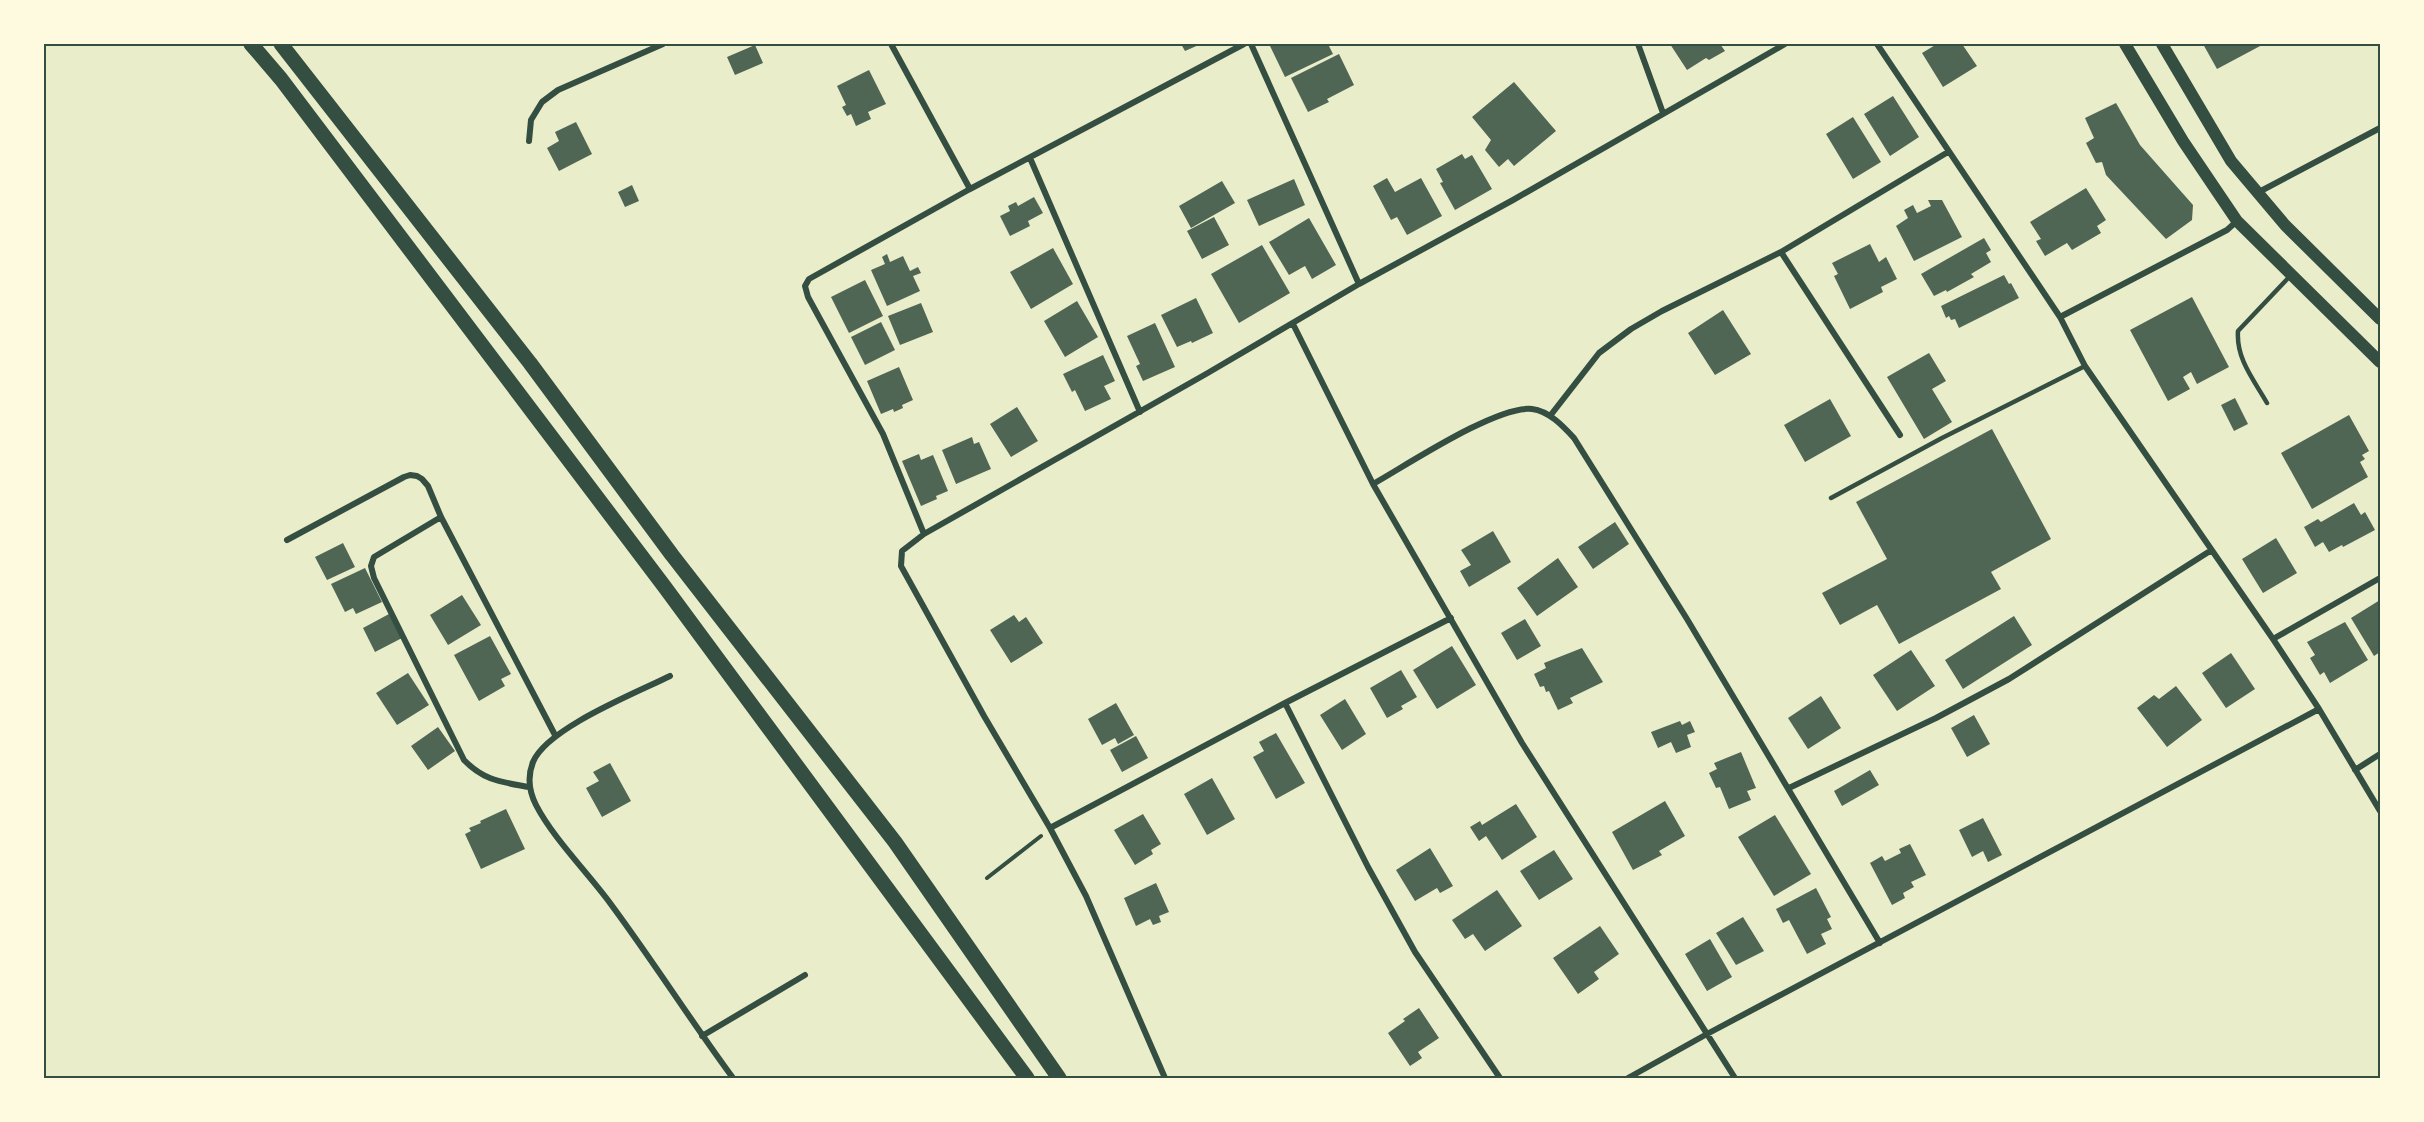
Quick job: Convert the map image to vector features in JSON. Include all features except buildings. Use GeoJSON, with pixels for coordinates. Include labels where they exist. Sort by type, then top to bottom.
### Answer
{"type":"FeatureCollection","features":[{"type":"Feature","properties":{"kind":"highway"},"geometry":{"type":"LineString","coordinates":[[251,44],[281,79],[671,596],[1027,1078]]}},
{"type":"Feature","properties":{"kind":"highway"},"geometry":{"type":"LineString","coordinates":[[281,44],[522,353],[672,555],[895,842],[1059,1078]]}},
{"type":"Feature","properties":{"kind":"main road"},"geometry":{"type":"LineString","coordinates":[[2125,44],[2170,121],[2214,190],[2237,221],[2380,363]]}},
{"type":"Feature","properties":{"kind":"main road"},"geometry":{"type":"LineString","coordinates":[[2162,44],[2231,161],[2257,194],[2380,319]]}},
{"type":"Feature","properties":{"kind":"street"},"geometry":{"type":"LineString","coordinates":[[529,141],[531,120],[542,102],[558,90],[663,44]]}},
{"type":"Feature","properties":{"kind":"street"},"geometry":{"type":"LineString","coordinates":[[891,44],[970,189]]}},
{"type":"Feature","properties":{"kind":"street"},"geometry":{"type":"LineString","coordinates":[[924,534],[883,434],[808,297],[805,286],[809,279],[970,189],[1244,44]]}},
{"type":"Feature","properties":{"kind":"street"},"geometry":{"type":"LineString","coordinates":[[1251,44],[1359,284]]}},
{"type":"Feature","properties":{"kind":"street"},"geometry":{"type":"LineString","coordinates":[[1638,44],[1663,113]]}},
{"type":"Feature","properties":{"kind":"street"},"geometry":{"type":"LineString","coordinates":[[1165,1078],[1086,896],[1050,828],[901,567],[902,552],[924,534],[1140,412],[1359,284],[1513,200],[1785,44]]}},
{"type":"Feature","properties":{"kind":"street"},"geometry":{"type":"LineString","coordinates":[[1877,44],[2060,316],[2085,366],[2319,709],[2380,811]]}},
{"type":"Feature","properties":{"kind":"street"},"geometry":{"type":"LineString","coordinates":[[2257,194],[2380,128]]}},
{"type":"Feature","properties":{"kind":"street"},"geometry":{"type":"LineString","coordinates":[[1550,416],[1599,353],[1631,329],[1662,311],[1781,252],[1948,152]]}},
{"type":"Feature","properties":{"kind":"street"},"geometry":{"type":"LineString","coordinates":[[1030,158],[1140,412]]}},
{"type":"Feature","properties":{"kind":"street"},"geometry":{"type":"LineString","coordinates":[[2060,316],[2227,230],[2237,221]]}},
{"type":"Feature","properties":{"kind":"street"},"geometry":{"type":"LineString","coordinates":[[1781,252],[1900,435]]}},
{"type":"Feature","properties":{"kind":"street"},"geometry":{"type":"LineString","coordinates":[[1293,324],[1373,484],[1563,810],[1735,1078]]}},
{"type":"Feature","properties":{"kind":"street"},"geometry":{"type":"LineString","coordinates":[[1373,484],[1445,442],[1504,413],[1518,409],[1535,409],[1550,416],[1574,438],[1789,788],[1880,943]]}},
{"type":"Feature","properties":{"kind":"street"},"geometry":{"type":"LineString","coordinates":[[287,540],[410,475],[422,479],[428,486],[441,518],[555,735]]}},
{"type":"Feature","properties":{"kind":"street"},"geometry":{"type":"LineString","coordinates":[[441,518],[374,558],[371,566],[374,578],[464,760],[486,778],[529,787]]}},
{"type":"Feature","properties":{"kind":"street"},"geometry":{"type":"LineString","coordinates":[[1789,788],[1936,718],[2009,679],[2210,551]]}},
{"type":"Feature","properties":{"kind":"street"},"geometry":{"type":"LineString","coordinates":[[2273,639],[2380,579]]}},
{"type":"Feature","properties":{"kind":"street"},"geometry":{"type":"LineString","coordinates":[[1050,828],[1451,618]]}},
{"type":"Feature","properties":{"kind":"street"},"geometry":{"type":"LineString","coordinates":[[670,676],[555,735],[533,760],[529,787],[537,808],[611,904],[733,1078]]}},
{"type":"Feature","properties":{"kind":"street"},"geometry":{"type":"LineString","coordinates":[[1285,703],[1368,867],[1415,952],[1500,1078]]}},
{"type":"Feature","properties":{"kind":"street"},"geometry":{"type":"LineString","coordinates":[[1628,1078],[2319,709]]}},
{"type":"Feature","properties":{"kind":"street"},"geometry":{"type":"LineString","coordinates":[[2355,770],[2380,754]]}},
{"type":"Feature","properties":{"kind":"street"},"geometry":{"type":"LineString","coordinates":[[702,1036],[805,975]]}},
{"type":"Feature","properties":{"kind":"lane"},"geometry":{"type":"LineString","coordinates":[[2267,403],[2241,360],[2237,344],[2238,331],[2291,275]]}},
{"type":"Feature","properties":{"kind":"lane"},"geometry":{"type":"LineString","coordinates":[[1831,498],[1942,438],[2085,366]]}},
{"type":"Feature","properties":{"kind":"path"},"geometry":{"type":"LineString","coordinates":[[987,878],[1050,828]]}}]}
